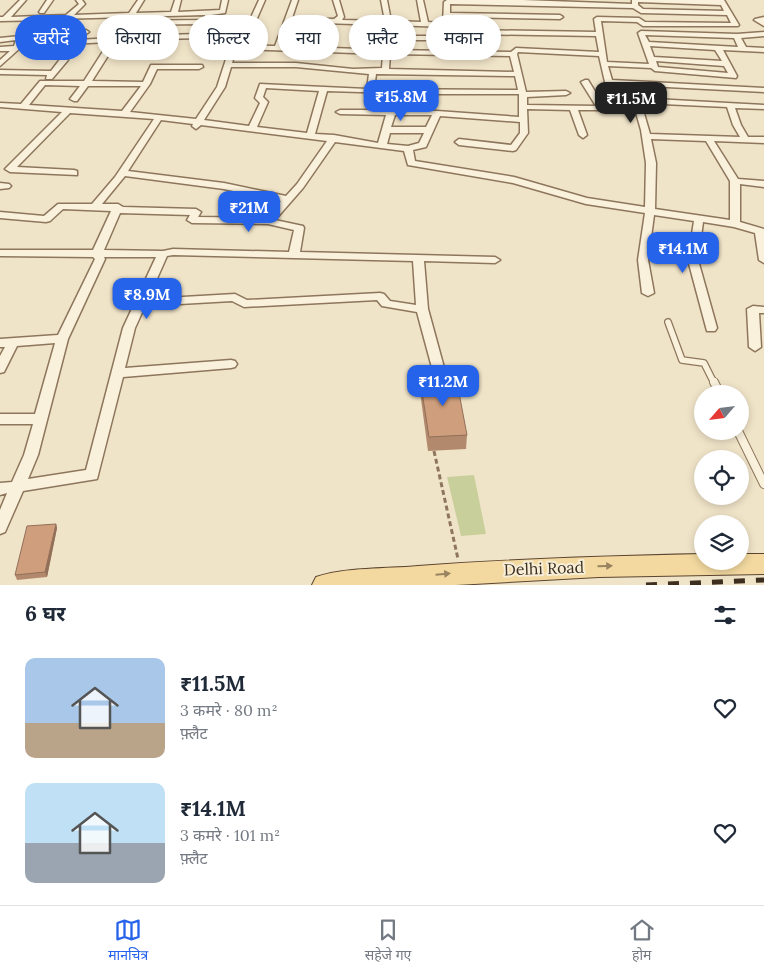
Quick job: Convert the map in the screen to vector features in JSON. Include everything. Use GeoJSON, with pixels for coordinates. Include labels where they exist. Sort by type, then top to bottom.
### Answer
{"type":"FeatureCollection","features":[{"type":"Feature","properties":{"kind":"main road","name":"Delhi Road"},"geometry":{"type":"LineString","coordinates":[[325,585],[462,573],[617,565],[764,564]]}},
{"type":"Feature","properties":{"kind":"street"},"geometry":{"type":"LineString","coordinates":[[2,19],[23,0]]}},
{"type":"Feature","properties":{"kind":"street"},"geometry":{"type":"LineString","coordinates":[[50,0],[42,12],[75,10]]}},
{"type":"Feature","properties":{"kind":"street"},"geometry":{"type":"LineString","coordinates":[[70,15],[82,4],[80,0]]}},
{"type":"Feature","properties":{"kind":"street"},"geometry":{"type":"LineString","coordinates":[[132,14],[140,0]]}},
{"type":"Feature","properties":{"kind":"street"},"geometry":{"type":"LineString","coordinates":[[174,14],[178,0]]}},
{"type":"Feature","properties":{"kind":"street"},"geometry":{"type":"LineString","coordinates":[[87,15],[223,12],[225,0]]}},
{"type":"Feature","properties":{"kind":"street"},"geometry":{"type":"LineString","coordinates":[[255,15],[262,0]]}},
{"type":"Feature","properties":{"kind":"street"},"geometry":{"type":"LineString","coordinates":[[290,15],[295,0]]}},
{"type":"Feature","properties":{"kind":"street"},"geometry":{"type":"LineString","coordinates":[[336,0],[341,17],[339,19]]}},
{"type":"Feature","properties":{"kind":"street"},"geometry":{"type":"LineString","coordinates":[[384,0],[386,15]]}},
{"type":"Feature","properties":{"kind":"street"},"geometry":{"type":"LineString","coordinates":[[416,24],[425,24],[420,0]]}},
{"type":"Feature","properties":{"kind":"street"},"geometry":{"type":"LineString","coordinates":[[446,15],[447,2],[594,5],[635,2],[722,1],[736,24],[643,24],[639,20],[597,19]]}},
{"type":"Feature","properties":{"kind":"street"},"geometry":{"type":"LineString","coordinates":[[635,2],[641,11],[729,13]]}},
{"type":"Feature","properties":{"kind":"street"},"geometry":{"type":"LineString","coordinates":[[594,5],[602,54],[609,82],[764,90]]}},
{"type":"Feature","properties":{"kind":"street"},"geometry":{"type":"LineString","coordinates":[[501,15],[560,17]]}},
{"type":"Feature","properties":{"kind":"street"},"geometry":{"type":"LineString","coordinates":[[531,15],[534,33],[540,50]]}},
{"type":"Feature","properties":{"kind":"street"},"geometry":{"type":"LineString","coordinates":[[2,19],[15,19]]}},
{"type":"Feature","properties":{"kind":"street"},"geometry":{"type":"LineString","coordinates":[[764,19],[757,20],[764,24]]}},
{"type":"Feature","properties":{"kind":"street"},"geometry":{"type":"LineString","coordinates":[[416,37],[534,33],[599,34]]}},
{"type":"Feature","properties":{"kind":"street"},"geometry":{"type":"LineString","coordinates":[[718,48],[733,76],[655,69],[641,34],[736,36],[764,34]]}},
{"type":"Feature","properties":{"kind":"street"},"geometry":{"type":"LineString","coordinates":[[736,36],[743,49]]}},
{"type":"Feature","properties":{"kind":"street"},"geometry":{"type":"LineString","coordinates":[[0,40],[15,38]]}},
{"type":"Feature","properties":{"kind":"street"},"geometry":{"type":"LineString","coordinates":[[646,44],[764,50]]}},
{"type":"Feature","properties":{"kind":"street"},"geometry":{"type":"LineString","coordinates":[[0,49],[15,48]]}},
{"type":"Feature","properties":{"kind":"street"},"geometry":{"type":"LineString","coordinates":[[268,49],[278,49]]}},
{"type":"Feature","properties":{"kind":"street"},"geometry":{"type":"LineString","coordinates":[[0,64],[15,50]]}},
{"type":"Feature","properties":{"kind":"street"},"geometry":{"type":"LineString","coordinates":[[416,52],[513,54],[516,50],[540,50],[602,54]]}},
{"type":"Feature","properties":{"kind":"street"},"geometry":{"type":"LineString","coordinates":[[459,142],[513,148],[524,133],[522,93],[513,54]]}},
{"type":"Feature","properties":{"kind":"street"},"geometry":{"type":"LineString","coordinates":[[23,107],[64,60]]}},
{"type":"Feature","properties":{"kind":"street"},"geometry":{"type":"LineString","coordinates":[[74,99],[102,60]]}},
{"type":"Feature","properties":{"kind":"street"},"geometry":{"type":"LineString","coordinates":[[192,137],[222,87],[229,60]]}},
{"type":"Feature","properties":{"kind":"street"},"geometry":{"type":"LineString","coordinates":[[370,91],[373,72],[386,70],[387,60]]}},
{"type":"Feature","properties":{"kind":"street"},"geometry":{"type":"LineString","coordinates":[[604,64],[653,62],[727,64]]}},
{"type":"Feature","properties":{"kind":"street"},"geometry":{"type":"LineString","coordinates":[[228,65],[288,65],[353,71],[382,70],[517,74]]}},
{"type":"Feature","properties":{"kind":"street"},"geometry":{"type":"LineString","coordinates":[[124,115],[146,84],[154,67],[198,67]]}},
{"type":"Feature","properties":{"kind":"street"},"geometry":{"type":"LineString","coordinates":[[0,72],[52,73]]}},
{"type":"Feature","properties":{"kind":"street"},"geometry":{"type":"LineString","coordinates":[[523,107],[602,108],[585,82]]}},
{"type":"Feature","properties":{"kind":"street"},"geometry":{"type":"LineString","coordinates":[[43,83],[146,84]]}},
{"type":"Feature","properties":{"kind":"street"},"geometry":{"type":"LineString","coordinates":[[252,129],[264,102],[259,98],[263,86],[370,91],[566,93]]}},
{"type":"Feature","properties":{"kind":"street"},"geometry":{"type":"LineString","coordinates":[[311,135],[323,91]]}},
{"type":"Feature","properties":{"kind":"street"},"geometry":{"type":"LineString","coordinates":[[382,145],[392,113],[392,107],[399,91]]}},
{"type":"Feature","properties":{"kind":"street"},"geometry":{"type":"LineString","coordinates":[[597,100],[636,100],[764,107]]}},
{"type":"Feature","properties":{"kind":"street"},"geometry":{"type":"LineString","coordinates":[[636,100],[651,163],[650,211],[643,260],[648,294]]}},
{"type":"Feature","properties":{"kind":"street"},"geometry":{"type":"LineString","coordinates":[[0,105],[160,117],[200,124],[311,135],[408,149],[423,145],[437,113]]}},
{"type":"Feature","properties":{"kind":"street"},"geometry":{"type":"LineString","coordinates":[[730,105],[737,125],[746,140]]}},
{"type":"Feature","properties":{"kind":"street"},"geometry":{"type":"LineString","coordinates":[[573,108],[584,135]]}},
{"type":"Feature","properties":{"kind":"street"},"geometry":{"type":"LineString","coordinates":[[10,169],[68,110]]}},
{"type":"Feature","properties":{"kind":"street"},"geometry":{"type":"LineString","coordinates":[[340,112],[437,113],[524,120]]}},
{"type":"Feature","properties":{"kind":"street"},"geometry":{"type":"LineString","coordinates":[[94,207],[122,173],[160,117]]}},
{"type":"Feature","properties":{"kind":"street"},"geometry":{"type":"LineString","coordinates":[[386,130],[430,130]]}},
{"type":"Feature","properties":{"kind":"street"},"geometry":{"type":"LineString","coordinates":[[646,136],[764,140]]}},
{"type":"Feature","properties":{"kind":"street"},"geometry":{"type":"LineString","coordinates":[[268,221],[288,199],[334,138]]}},
{"type":"Feature","properties":{"kind":"street"},"geometry":{"type":"LineString","coordinates":[[709,139],[735,181],[735,224]]}},
{"type":"Feature","properties":{"kind":"street"},"geometry":{"type":"LineString","coordinates":[[408,149],[411,163],[514,180],[586,200],[735,224],[762,232],[764,260]]}},
{"type":"Feature","properties":{"kind":"street"},"geometry":{"type":"LineString","coordinates":[[0,168],[74,173]]}},
{"type":"Feature","properties":{"kind":"street"},"geometry":{"type":"LineString","coordinates":[[122,173],[224,186],[288,199]]}},
{"type":"Feature","properties":{"kind":"street"},"geometry":{"type":"LineString","coordinates":[[735,181],[764,184]]}},
{"type":"Feature","properties":{"kind":"street"},"geometry":{"type":"LineString","coordinates":[[0,215],[46,219],[61,206],[118,207],[87,284],[62,339],[31,455],[0,528]]}},
{"type":"Feature","properties":{"kind":"street"},"geometry":{"type":"LineString","coordinates":[[116,210],[196,212],[192,220],[268,221],[299,228],[294,255]]}},
{"type":"Feature","properties":{"kind":"street"},"geometry":{"type":"LineString","coordinates":[[698,218],[693,260],[711,328]]}},
{"type":"Feature","properties":{"kind":"street"},"geometry":{"type":"LineString","coordinates":[[0,253],[97,260],[173,252],[495,260]]}},
{"type":"Feature","properties":{"kind":"street"},"geometry":{"type":"LineString","coordinates":[[0,489],[17,488],[92,475],[128,328],[163,254]]}},
{"type":"Feature","properties":{"kind":"street"},"geometry":{"type":"LineString","coordinates":[[418,258],[422,309],[440,375]]}},
{"type":"Feature","properties":{"kind":"street"},"geometry":{"type":"LineString","coordinates":[[140,303],[234,297],[244,304],[380,296],[386,304],[422,309]]}},
{"type":"Feature","properties":{"kind":"street"},"geometry":{"type":"LineString","coordinates":[[755,347],[753,309],[764,310]]}},
{"type":"Feature","properties":{"kind":"street"},"geometry":{"type":"LineString","coordinates":[[0,368],[6,343],[62,339]]}},
{"type":"Feature","properties":{"kind":"street"},"geometry":{"type":"LineString","coordinates":[[117,373],[231,364]]}},
{"type":"Feature","properties":{"kind":"street"},"geometry":{"type":"LineString","coordinates":[[0,419],[41,419]]}},
{"type":"Feature","properties":{"kind":"lane"},"geometry":{"type":"LineString","coordinates":[[668,322],[682,360],[704,363],[715,385]]}},
{"type":"Feature","properties":{"kind":"lane"},"geometry":{"type":"LineString","coordinates":[[742,440],[764,484]]}},
{"type":"Feature","properties":{"kind":"path"},"geometry":{"type":"LineString","coordinates":[[434,450],[462,573]]}},
{"type":"Feature","properties":{"kind":"green space"},"geometry":{"type":"Polygon","coordinates":[[[474,475],[486,534],[461,536],[447,477],[474,475]]]}},
{"type":"Feature","properties":{"kind":"building"},"geometry":{"type":"Polygon","coordinates":[[[456,377],[467,435],[429,437],[420,379],[456,377]]]}},
{"type":"Feature","properties":{"kind":"building"},"geometry":{"type":"Polygon","coordinates":[[[56,524],[45,572],[15,575],[27,526],[56,524]]]}},
{"type":"Feature","properties":{"kind":"railway"},"geometry":{"type":"LineString","coordinates":[[646,585],[764,580]]}}]}
